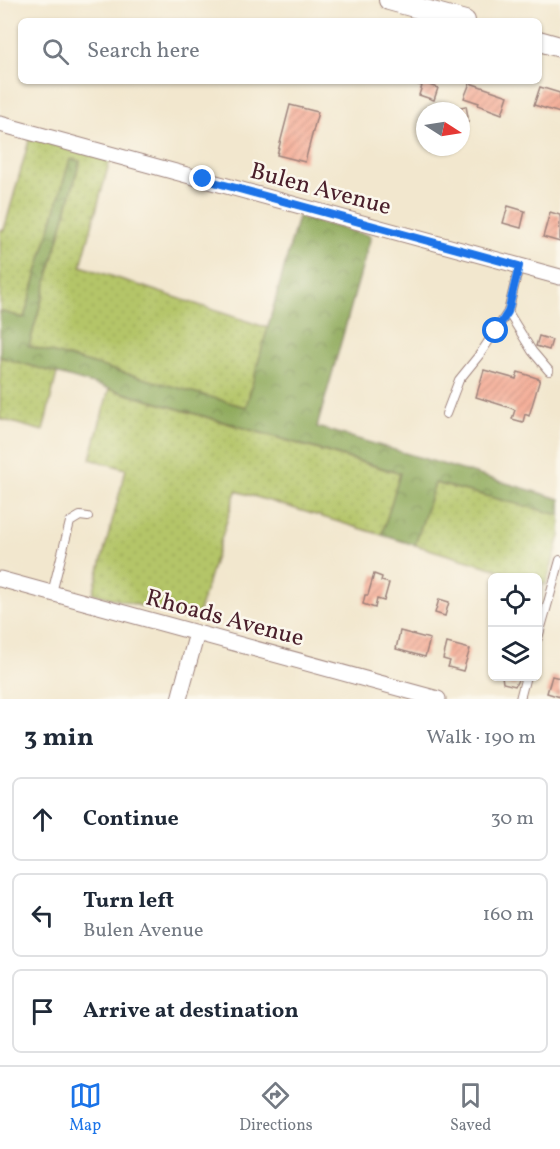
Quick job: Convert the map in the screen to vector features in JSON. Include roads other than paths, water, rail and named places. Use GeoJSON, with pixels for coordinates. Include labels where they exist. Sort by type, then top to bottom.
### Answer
{"type":"FeatureCollection","features":[{"type":"Feature","properties":{"kind":"street"},"geometry":{"type":"LineString","coordinates":[[388,0],[454,18]]}},
{"type":"Feature","properties":{"kind":"street"},"geometry":{"type":"LineString","coordinates":[[542,42],[560,47]]}},
{"type":"Feature","properties":{"kind":"street","name":"Bulen Avenue"},"geometry":{"type":"LineString","coordinates":[[0,124],[560,277]]}},
{"type":"Feature","properties":{"kind":"street","name":"Rhoads Avenue"},"geometry":{"type":"LineString","coordinates":[[0,579],[438,699]]}},
{"type":"Feature","properties":{"kind":"street"},"geometry":{"type":"LineString","coordinates":[[179,699],[197,633]]}},
{"type":"Feature","properties":{"kind":"lane"},"geometry":{"type":"LineString","coordinates":[[446,414],[459,380],[480,354],[508,312],[519,266]]}},
{"type":"Feature","properties":{"kind":"lane"},"geometry":{"type":"LineString","coordinates":[[508,312],[532,351],[549,371]]}},
{"type":"Feature","properties":{"kind":"lane"},"geometry":{"type":"LineString","coordinates":[[52,593],[70,522],[80,516],[88,517]]}},
{"type":"Feature","properties":{"kind":"lane"},"geometry":{"type":"LineString","coordinates":[[540,627],[560,560]]}},
{"type":"Feature","properties":{"kind":"lane"},"geometry":{"type":"LineString","coordinates":[[520,699],[525,681]]}}]}
